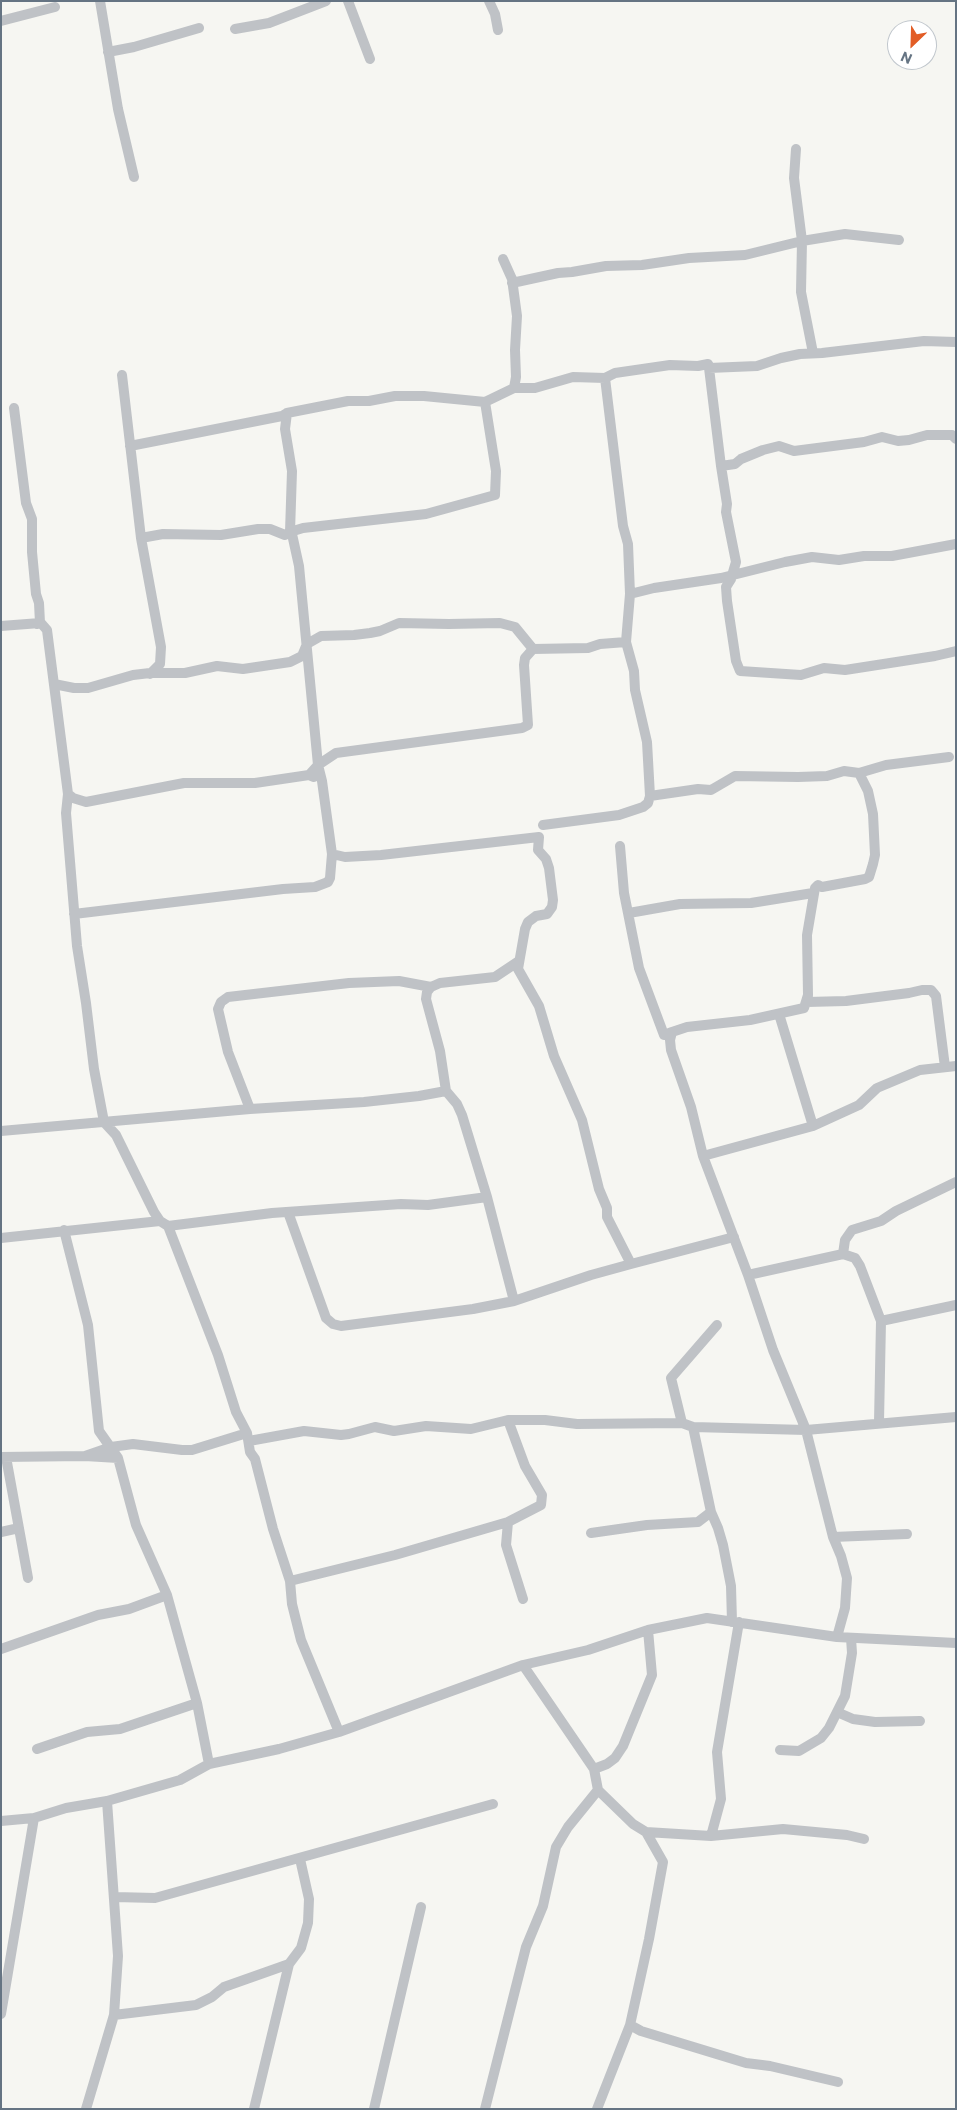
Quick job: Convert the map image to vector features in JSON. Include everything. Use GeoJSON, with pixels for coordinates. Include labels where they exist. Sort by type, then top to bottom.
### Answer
{"type":"FeatureCollection","features":[{"type":"Feature","properties":{"kind":"street"},"geometry":{"type":"LineString","coordinates":[[100,1],[108,52],[134,178]]}},
{"type":"Feature","properties":{"kind":"street"},"geometry":{"type":"LineString","coordinates":[[235,29],[269,23],[326,1]]}},
{"type":"Feature","properties":{"kind":"street"},"geometry":{"type":"LineString","coordinates":[[348,1],[370,59]]}},
{"type":"Feature","properties":{"kind":"street"},"geometry":{"type":"LineString","coordinates":[[490,1],[498,30]]}},
{"type":"Feature","properties":{"kind":"street"},"geometry":{"type":"LineString","coordinates":[[1,21],[55,7]]}},
{"type":"Feature","properties":{"kind":"street"},"geometry":{"type":"LineString","coordinates":[[108,52],[134,47],[199,28]]}},
{"type":"Feature","properties":{"kind":"street"},"geometry":{"type":"LineString","coordinates":[[796,149],[794,178],[802,241],[801,292],[813,353]]}},
{"type":"Feature","properties":{"kind":"street"},"geometry":{"type":"LineString","coordinates":[[512,283],[558,273],[606,266],[642,266],[684,258],[745,255],[802,241],[845,234],[899,240]]}},
{"type":"Feature","properties":{"kind":"street"},"geometry":{"type":"LineString","coordinates":[[503,259],[512,283],[517,316],[516,377],[514,388]]}},
{"type":"Feature","properties":{"kind":"street"},"geometry":{"type":"LineString","coordinates":[[708,368],[757,366],[792,355],[924,341],[956,342]]}},
{"type":"Feature","properties":{"kind":"street"},"geometry":{"type":"LineString","coordinates":[[130,446],[348,401],[369,401],[395,396],[424,396],[485,402],[514,388],[535,388],[573,377],[605,378],[615,373],[660,366],[698,366],[708,364],[720,466],[728,504],[726,512],[735,554],[733,574],[726,587],[726,601],[736,661],[740,671],[801,675],[824,668],[845,670],[956,651]]}},
{"type":"Feature","properties":{"kind":"street"},"geometry":{"type":"LineString","coordinates":[[122,375],[140,538],[161,647],[160,664],[150,674]]}},
{"type":"Feature","properties":{"kind":"street"},"geometry":{"type":"LineString","coordinates":[[538,850],[548,830],[543,825],[619,815],[643,807],[648,803],[650,796],[647,742],[635,690],[634,671],[626,642],[630,594],[628,544],[623,526],[605,378]]}},
{"type":"Feature","properties":{"kind":"street"},"geometry":{"type":"LineString","coordinates":[[140,538],[163,534],[220,535],[258,528],[290,533],[338,523],[378,521],[426,514],[495,495],[496,471],[485,402]]}},
{"type":"Feature","properties":{"kind":"street"},"geometry":{"type":"LineString","coordinates":[[14,408],[26,503],[32,519],[32,552],[40,624]]}},
{"type":"Feature","properties":{"kind":"street"},"geometry":{"type":"LineString","coordinates":[[74,914],[148,904],[315,887],[328,882],[330,878],[332,854],[318,765],[299,566],[290,533],[292,471],[285,429],[287,413]]}},
{"type":"Feature","properties":{"kind":"street"},"geometry":{"type":"LineString","coordinates":[[720,466],[735,464],[741,459],[779,446],[794,451],[864,442],[882,437],[898,441],[927,435],[952,435],[956,439]]}},
{"type":"Feature","properties":{"kind":"street"},"geometry":{"type":"LineString","coordinates":[[630,594],[654,588],[721,578],[812,557],[839,560],[864,556],[892,556],[956,544]]}},
{"type":"Feature","properties":{"kind":"street"},"geometry":{"type":"LineString","coordinates":[[1,627],[40,624],[40,622],[46,630],[60,746],[68,794],[66,813],[76,946],[88,1013],[94,1069],[104,1122],[116,1135],[164,1223],[218,1355],[236,1412],[248,1437],[250,1452],[255,1459],[273,1529],[290,1581],[292,1604],[301,1640],[339,1732]]}},
{"type":"Feature","properties":{"kind":"street"},"geometry":{"type":"LineString","coordinates":[[54,684],[74,688],[88,688],[133,675],[194,672],[217,666],[243,669],[290,662],[302,656],[307,644],[320,636],[354,636],[380,631],[399,623],[500,623],[515,627],[533,648],[588,648],[600,644],[626,642]]}},
{"type":"Feature","properties":{"kind":"street"},"geometry":{"type":"LineString","coordinates":[[309,775],[318,765],[336,753],[487,732],[509,731],[528,725],[524,665],[525,658],[533,648]]}},
{"type":"Feature","properties":{"kind":"street"},"geometry":{"type":"LineString","coordinates":[[650,796],[698,789],[711,790],[735,776],[798,778],[827,776],[844,771],[859,773],[886,765],[949,757]]}},
{"type":"Feature","properties":{"kind":"street"},"geometry":{"type":"LineString","coordinates":[[620,846],[624,893],[639,968],[664,1035],[687,1027],[750,1020],[804,1008],[808,995],[807,935],[813,893],[818,885],[822,887],[859,881],[869,877],[872,871],[875,855],[873,814],[868,791],[859,773]]}},
{"type":"Feature","properties":{"kind":"street"},"geometry":{"type":"LineString","coordinates":[[68,794],[73,798],[86,802],[184,784],[266,782],[309,775],[322,781]]}},
{"type":"Feature","properties":{"kind":"street"},"geometry":{"type":"LineString","coordinates":[[332,854],[345,858],[531,836],[539,837],[538,850],[546,859],[549,868],[554,900],[547,914],[536,916],[528,922],[518,969],[539,1006],[554,1056],[582,1120],[599,1189],[607,1208],[607,1217],[631,1264]]}},
{"type":"Feature","properties":{"kind":"street"},"geometry":{"type":"LineString","coordinates":[[629,913],[680,904],[751,903],[813,893]]}},
{"type":"Feature","properties":{"kind":"street"},"geometry":{"type":"LineString","coordinates":[[514,1301],[487,1197],[462,1115],[457,1104],[446,1091],[440,1051],[426,999],[427,992],[431,987],[440,983],[494,977],[519,961]]}},
{"type":"Feature","properties":{"kind":"street"},"geometry":{"type":"LineString","coordinates":[[250,1109],[228,1052],[218,1009],[221,1002],[228,997],[349,983],[399,981],[431,987]]}},
{"type":"Feature","properties":{"kind":"street"},"geometry":{"type":"LineString","coordinates":[[806,1002],[846,1002],[931,990],[936,996],[945,1067]]}},
{"type":"Feature","properties":{"kind":"street"},"geometry":{"type":"LineString","coordinates":[[779,1014],[813,1126]]}},
{"type":"Feature","properties":{"kind":"street"},"geometry":{"type":"LineString","coordinates":[[672,1032],[670,1040],[671,1050],[691,1107],[702,1156],[748,1275],[773,1350],[806,1430],[833,1537],[841,1556],[847,1578],[845,1608],[837,1637]]}},
{"type":"Feature","properties":{"kind":"street"},"geometry":{"type":"LineString","coordinates":[[702,1156],[813,1126],[859,1105],[877,1088],[920,1070],[956,1066]]}},
{"type":"Feature","properties":{"kind":"street"},"geometry":{"type":"LineString","coordinates":[[1,1131],[250,1109],[364,1102],[446,1091]]}},
{"type":"Feature","properties":{"kind":"street"},"geometry":{"type":"LineString","coordinates":[[843,1254],[845,1240],[852,1230],[881,1221],[896,1211],[956,1182]]}},
{"type":"Feature","properties":{"kind":"street"},"geometry":{"type":"LineString","coordinates":[[1,1238],[64,1230],[288,1212],[401,1204],[428,1205],[487,1197]]}},
{"type":"Feature","properties":{"kind":"street"},"geometry":{"type":"LineString","coordinates":[[288,1212],[326,1318],[333,1324],[341,1326],[474,1309],[514,1301],[591,1275],[734,1237]]}},
{"type":"Feature","properties":{"kind":"street"},"geometry":{"type":"LineString","coordinates":[[64,1230],[88,1325],[99,1431],[118,1458],[136,1525],[167,1595],[197,1703],[209,1764]]}},
{"type":"Feature","properties":{"kind":"street"},"geometry":{"type":"LineString","coordinates":[[748,1275],[843,1254],[854,1258],[860,1266],[881,1321],[879,1422]]}},
{"type":"Feature","properties":{"kind":"street"},"geometry":{"type":"LineString","coordinates":[[881,1321],[956,1304]]}},
{"type":"Feature","properties":{"kind":"street"},"geometry":{"type":"LineString","coordinates":[[682,1423],[671,1378],[717,1325]]}},
{"type":"Feature","properties":{"kind":"street"},"geometry":{"type":"LineString","coordinates":[[85,1456],[111,1447],[144,1444],[192,1450],[248,1437],[304,1431],[349,1434],[375,1428],[394,1431],[426,1426],[471,1429],[508,1420],[545,1420],[577,1424],[682,1423],[693,1427],[806,1430],[879,1422],[956,1417]]}},
{"type":"Feature","properties":{"kind":"street"},"geometry":{"type":"LineString","coordinates":[[290,1581],[395,1555],[508,1522],[541,1505],[542,1495],[526,1466],[508,1420]]}},
{"type":"Feature","properties":{"kind":"street"},"geometry":{"type":"LineString","coordinates":[[693,1427],[710,1512],[718,1528],[723,1545],[736,1622],[717,1752],[721,1799],[711,1836]]}},
{"type":"Feature","properties":{"kind":"street"},"geometry":{"type":"LineString","coordinates":[[28,1578],[4,1457],[85,1456],[118,1458]]}},
{"type":"Feature","properties":{"kind":"street"},"geometry":{"type":"LineString","coordinates":[[591,1533],[647,1525],[698,1522],[710,1512]]}},
{"type":"Feature","properties":{"kind":"street"},"geometry":{"type":"LineString","coordinates":[[508,1522],[506,1545],[523,1599]]}},
{"type":"Feature","properties":{"kind":"street"},"geometry":{"type":"LineString","coordinates":[[1,1532],[19,1528]]}},
{"type":"Feature","properties":{"kind":"street"},"geometry":{"type":"LineString","coordinates":[[833,1537],[907,1534]]}},
{"type":"Feature","properties":{"kind":"street"},"geometry":{"type":"LineString","coordinates":[[1,1649],[98,1615],[129,1609],[167,1595]]}},
{"type":"Feature","properties":{"kind":"street"},"geometry":{"type":"LineString","coordinates":[[1,1821],[34,1818],[66,1808],[107,1801],[180,1780],[209,1764],[279,1750],[339,1732],[523,1665],[588,1650],[648,1630],[707,1618],[837,1637],[956,1643]]}},
{"type":"Feature","properties":{"kind":"street"},"geometry":{"type":"LineString","coordinates":[[594,1769],[607,1764],[615,1758],[624,1746],[652,1675],[648,1630]]}},
{"type":"Feature","properties":{"kind":"street"},"geometry":{"type":"LineString","coordinates":[[780,1750],[799,1751],[821,1738],[845,1696],[850,1674],[851,1638]]}},
{"type":"Feature","properties":{"kind":"street"},"geometry":{"type":"LineString","coordinates":[[523,1665],[594,1769],[598,1790],[633,1824],[646,1832],[711,1836],[783,1829],[847,1835],[864,1839]]}},
{"type":"Feature","properties":{"kind":"street"},"geometry":{"type":"LineString","coordinates":[[37,1749],[86,1732],[120,1729],[197,1703]]}},
{"type":"Feature","properties":{"kind":"street"},"geometry":{"type":"LineString","coordinates":[[836,1712],[853,1718],[875,1722],[920,1722]]}},
{"type":"Feature","properties":{"kind":"street"},"geometry":{"type":"LineString","coordinates":[[485,2109],[526,1947],[543,1906],[556,1847],[568,1827],[598,1790]]}},
{"type":"Feature","properties":{"kind":"street"},"geometry":{"type":"LineString","coordinates":[[86,2109],[114,2015],[118,1956],[107,1801]]}},
{"type":"Feature","properties":{"kind":"street"},"geometry":{"type":"LineString","coordinates":[[115,1897],[155,1898],[493,1804]]}},
{"type":"Feature","properties":{"kind":"street"},"geometry":{"type":"LineString","coordinates":[[1,2014],[34,1818]]}},
{"type":"Feature","properties":{"kind":"street"},"geometry":{"type":"LineString","coordinates":[[597,2109],[630,2025],[647,1948],[662,1862],[646,1832]]}},
{"type":"Feature","properties":{"kind":"street"},"geometry":{"type":"LineString","coordinates":[[254,2109],[289,1964],[301,1948],[308,1923],[309,1899],[300,1859]]}},
{"type":"Feature","properties":{"kind":"street"},"geometry":{"type":"LineString","coordinates":[[374,2109],[420,1907]]}},
{"type":"Feature","properties":{"kind":"street"},"geometry":{"type":"LineString","coordinates":[[114,2015],[196,2005],[212,1997],[224,1987],[289,1964]]}},
{"type":"Feature","properties":{"kind":"street"},"geometry":{"type":"LineString","coordinates":[[630,2025],[641,2031],[746,2063],[770,2066],[838,2082]]}}]}
